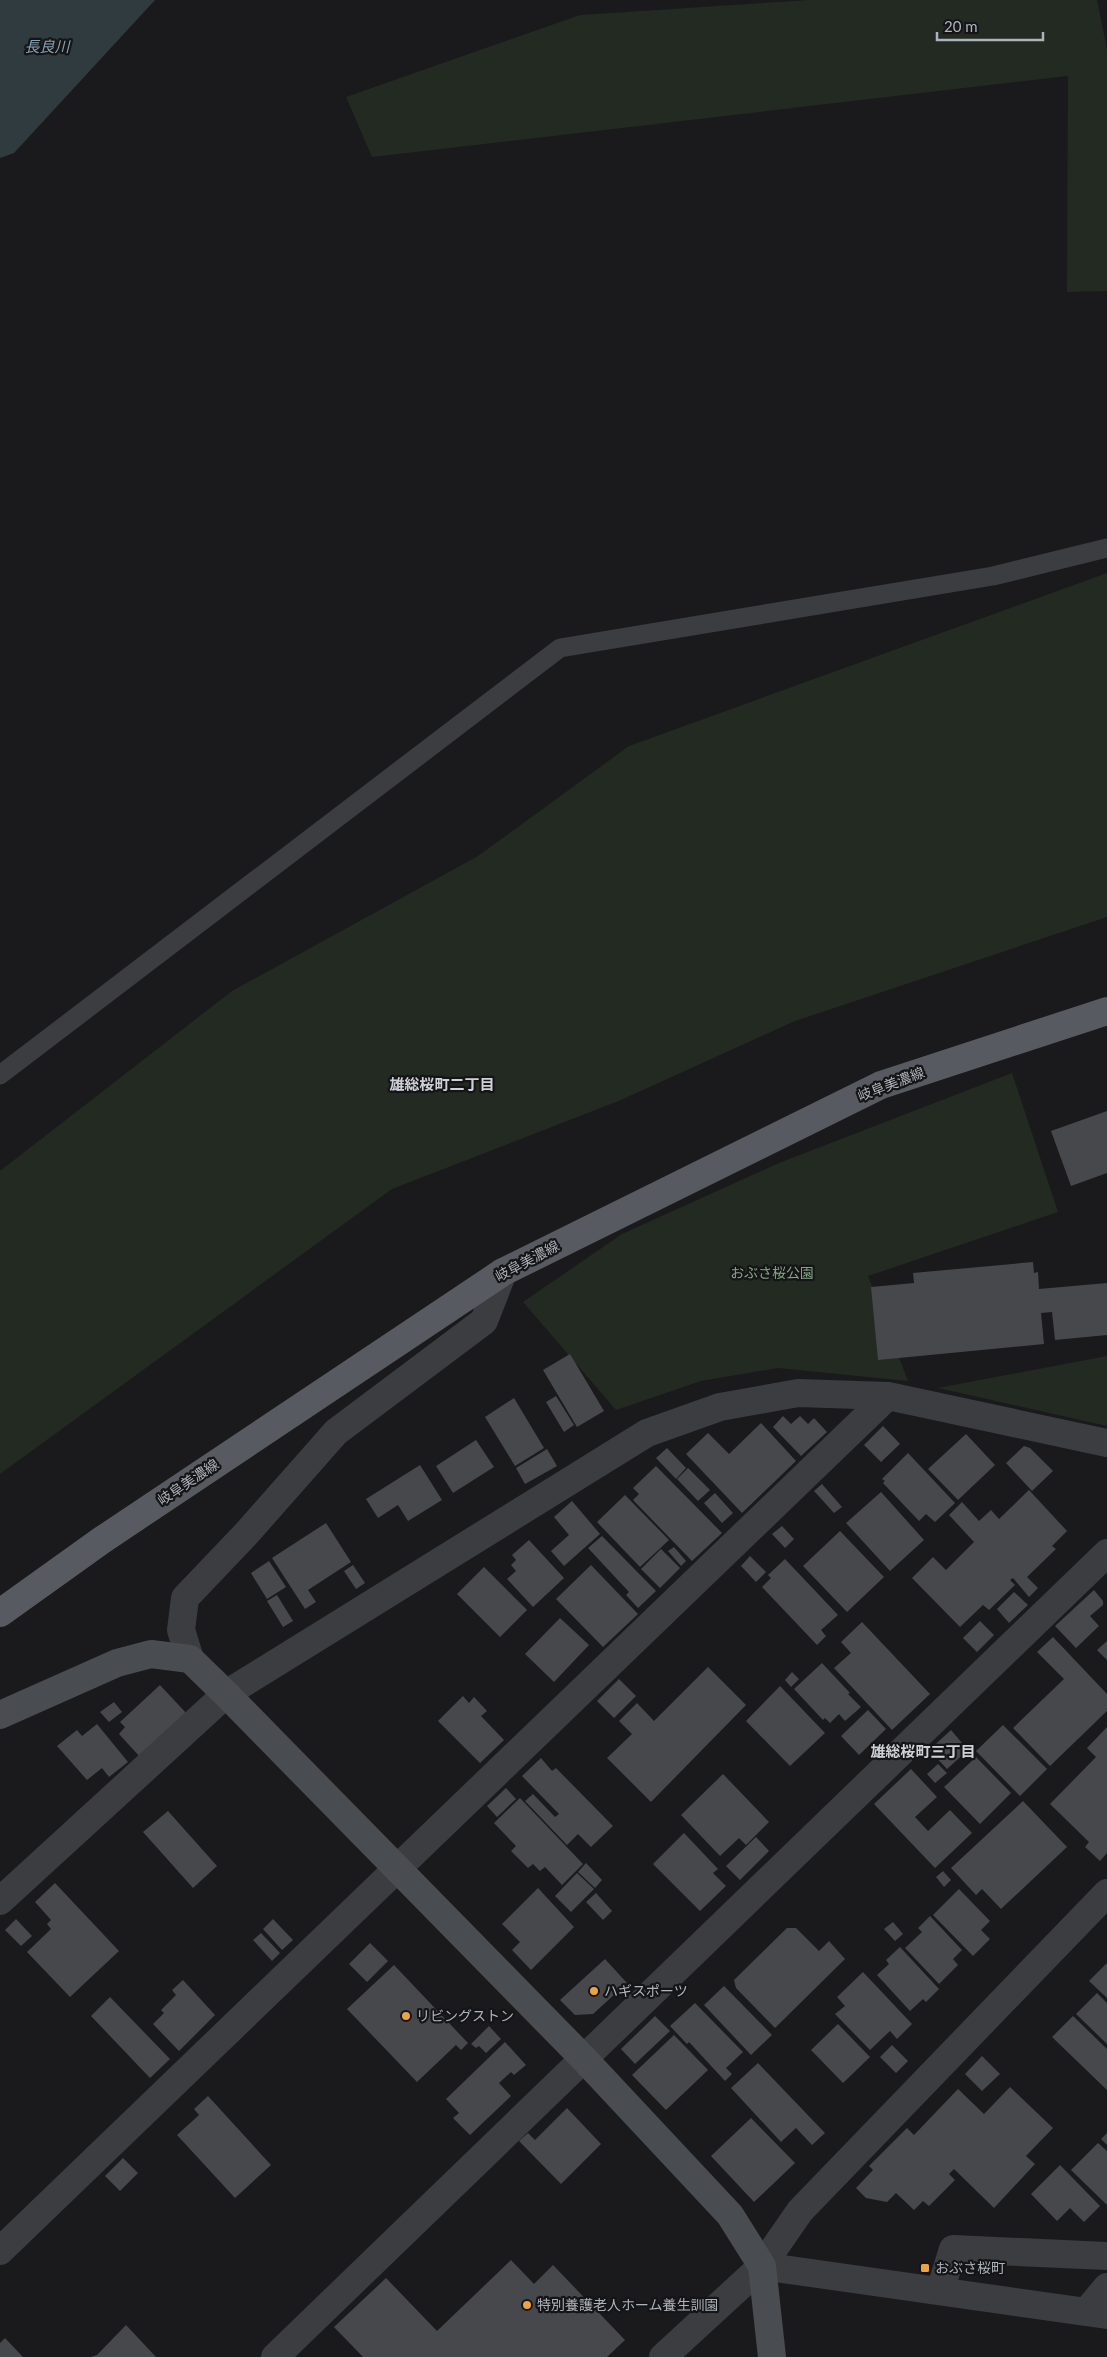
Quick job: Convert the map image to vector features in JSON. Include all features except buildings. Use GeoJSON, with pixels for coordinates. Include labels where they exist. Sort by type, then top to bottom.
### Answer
{"type":"FeatureCollection","features":[{"type":"Feature","properties":{"kind":"main road","name":"岐阜美濃線"},"geometry":{"type":"LineString","coordinates":[[0,1613],[102,1540],[503,1272],[881,1085],[1107,1011]]}},
{"type":"Feature","properties":{"kind":"street"},"geometry":{"type":"LineString","coordinates":[[503,1272],[484,1321],[336,1432],[246,1534],[185,1598],[181,1630],[190,1659],[585,2060],[730,2215],[762,2266],[772,2357]]}},
{"type":"Feature","properties":{"kind":"street"},"geometry":{"type":"LineString","coordinates":[[0,1901],[226,1694],[647,1433],[720,1407],[798,1393],[888,1396],[1107,1442]]}},
{"type":"Feature","properties":{"kind":"street"},"geometry":{"type":"LineString","coordinates":[[0,2251],[398,1870],[888,1396]]}},
{"type":"Feature","properties":{"kind":"street"},"geometry":{"type":"LineString","coordinates":[[276,2357],[1107,1553]]}},
{"type":"Feature","properties":{"kind":"street"},"geometry":{"type":"LineString","coordinates":[[0,1715],[117,1663],[151,1654],[190,1659]]}},
{"type":"Feature","properties":{"kind":"street"},"geometry":{"type":"LineString","coordinates":[[663,2357],[762,2266],[800,2211],[1107,1893]]}},
{"type":"Feature","properties":{"kind":"street"},"geometry":{"type":"LineString","coordinates":[[940,2291],[953,2249],[1107,2256]]}},
{"type":"Feature","properties":{"kind":"street"},"geometry":{"type":"LineString","coordinates":[[762,2266],[1097,2314],[1107,2288]]}},
{"type":"Feature","properties":{"kind":"lane"},"geometry":{"type":"LineString","coordinates":[[0,1075],[560,648],[994,576],[1107,548]]}},
{"type":"Feature","properties":{"kind":"green space"},"geometry":{"type":"Polygon","coordinates":[[[809,0],[1097,0],[1107,49],[1107,291],[1067,292],[1068,76],[372,157],[346,97],[580,15],[809,0]]]}},
{"type":"Feature","properties":{"kind":"green space"},"geometry":{"type":"Polygon","coordinates":[[[1107,573],[1107,917],[795,1021],[621,1100],[392,1189],[0,1474],[0,1171],[232,991],[478,856],[629,746],[1107,573]]]}},
{"type":"Feature","properties":{"kind":"green space","name":"おぶさ桜公園"},"geometry":{"type":"Polygon","coordinates":[[[1012,1073],[1058,1212],[868,1276],[908,1381],[778,1368],[701,1381],[616,1410],[523,1302],[622,1234],[779,1163],[1012,1073]]]}},
{"type":"Feature","properties":{"kind":"green space"},"geometry":{"type":"Polygon","coordinates":[[[1107,1356],[1107,1426],[938,1388],[1107,1356]]]}},
{"type":"Feature","properties":{"kind":"water","name":"長良川"},"geometry":{"type":"Polygon","coordinates":[[[0,0],[155,0],[14,153],[0,158],[0,0]]]}},
{"type":"Feature","properties":{"kind":"place","name":"ハギスポーツ"},"geometry":{"type":"Point","coordinates":[594,1991]}},
{"type":"Feature","properties":{"kind":"place","name":"リビングストン"},"geometry":{"type":"Point","coordinates":[406,2016]}},
{"type":"Feature","properties":{"kind":"place","name":"おぶさ桜町"},"geometry":{"type":"Point","coordinates":[925,2268]}},
{"type":"Feature","properties":{"kind":"place","name":"特別養護老人ホーム養生訓園"},"geometry":{"type":"Point","coordinates":[527,2305]}},
{"type":"Feature","properties":{"kind":"district","name":"雄総桜町二丁目"},"geometry":{"type":"Point","coordinates":[442,1085]}},
{"type":"Feature","properties":{"kind":"district","name":"雄総桜町三丁目"},"geometry":{"type":"Point","coordinates":[923,1752]}}]}
